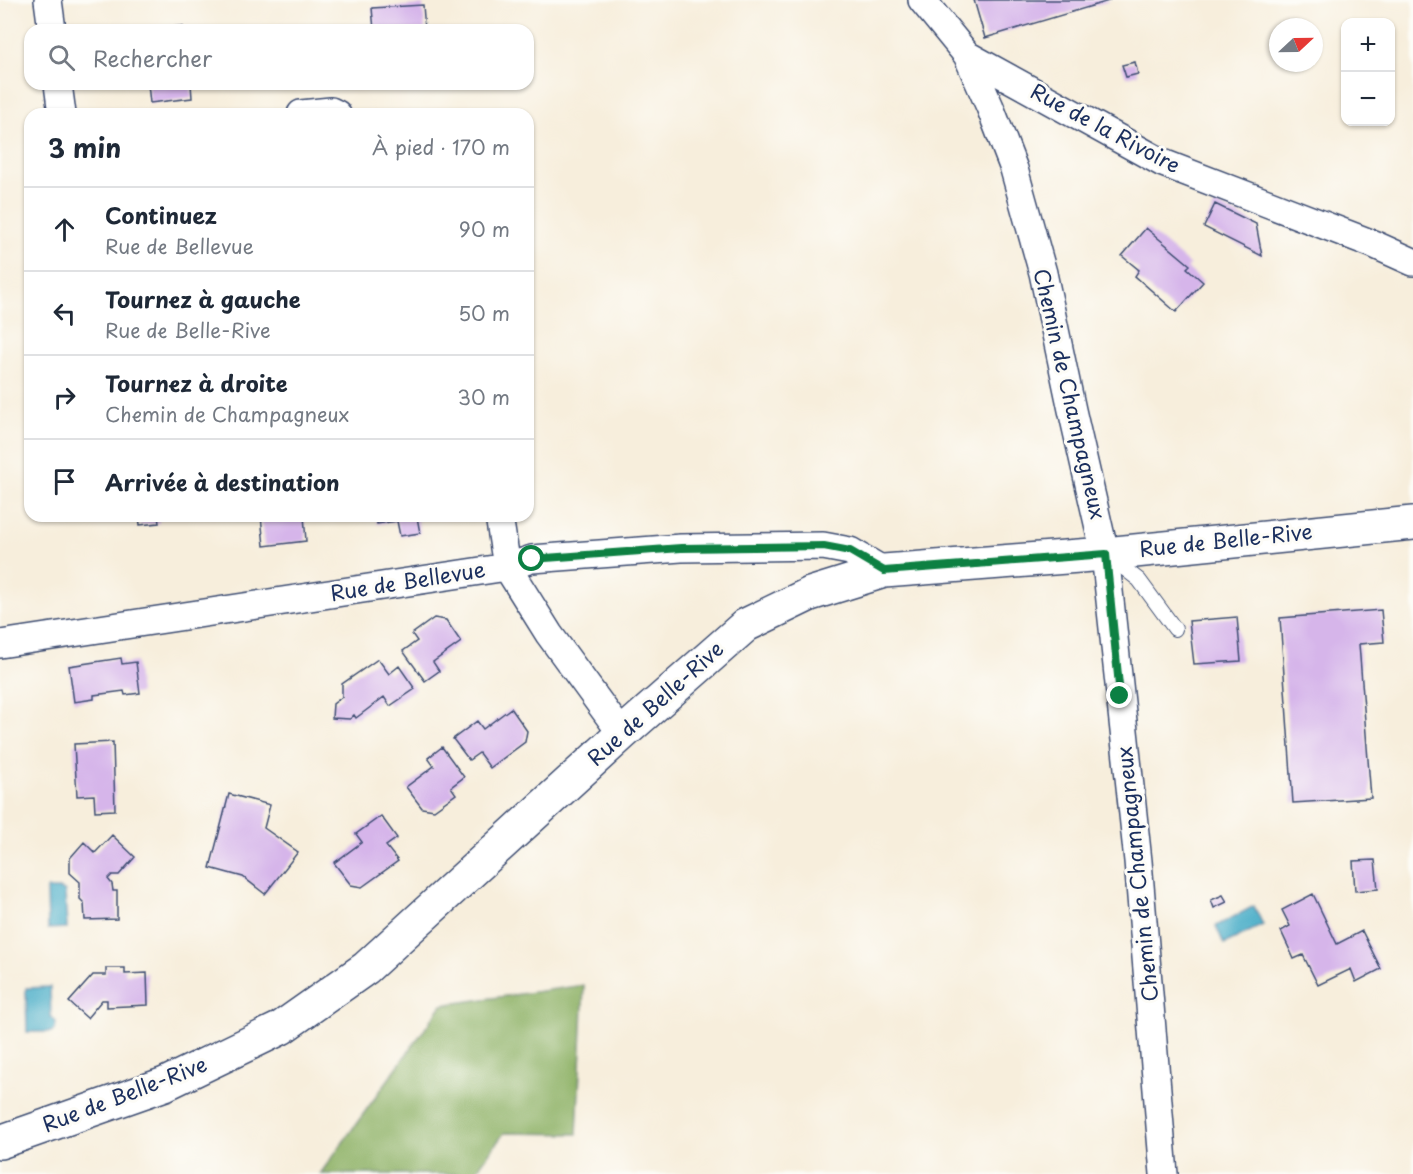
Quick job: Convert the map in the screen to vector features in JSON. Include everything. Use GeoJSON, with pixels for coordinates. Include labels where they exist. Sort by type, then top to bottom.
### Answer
{"type":"FeatureCollection","features":[{"type":"Feature","properties":{"kind":"street"},"geometry":{"type":"LineString","coordinates":[[48,0],[51,24]]}},
{"type":"Feature","properties":{"kind":"street","name":"Rue de la Rivoire"},"geometry":{"type":"LineString","coordinates":[[922,0],[967,55],[1163,163],[1373,244],[1413,262]]}},
{"type":"Feature","properties":{"kind":"street","name":"Chemin de Champagneux"},"geometry":{"type":"LineString","coordinates":[[967,55],[990,106],[1014,169],[1040,262],[1106,554],[1138,861],[1164,1174]]}},
{"type":"Feature","properties":{"kind":"street"},"geometry":{"type":"LineString","coordinates":[[59,90],[61,108]]}},
{"type":"Feature","properties":{"kind":"street"},"geometry":{"type":"LineString","coordinates":[[500,522],[507,567],[549,634],[622,734]]}},
{"type":"Feature","properties":{"kind":"street","name":"Rue de Belle-Rive"},"geometry":{"type":"LineString","coordinates":[[0,1142],[165,1084],[281,1028],[366,968],[622,734],[746,625],[810,594],[884,571],[1106,554],[1413,523]]}},
{"type":"Feature","properties":{"kind":"street","name":"Rue de Bellevue"},"geometry":{"type":"LineString","coordinates":[[0,644],[507,567],[532,559],[681,548],[824,546],[850,551],[884,571]]}},
{"type":"Feature","properties":{"kind":"lane"},"geometry":{"type":"LineString","coordinates":[[1106,554],[1139,580],[1175,629]]}},
{"type":"Feature","properties":{"kind":"green space"},"geometry":{"type":"Polygon","coordinates":[[[584,985],[577,1134],[504,1133],[474,1174],[320,1174],[442,1005],[584,985]]]}},
{"type":"Feature","properties":{"kind":"water"},"geometry":{"type":"Polygon","coordinates":[[[47,889],[61,889],[65,892],[67,928],[48,929],[47,889]]]}},
{"type":"Feature","properties":{"kind":"water"},"geometry":{"type":"Polygon","coordinates":[[[1254,906],[1263,925],[1224,944],[1216,926],[1254,906]]]}},
{"type":"Feature","properties":{"kind":"water"},"geometry":{"type":"Polygon","coordinates":[[[50,987],[51,1017],[56,1022],[55,1030],[27,1032],[26,988],[50,987]]]}},
{"type":"Feature","properties":{"kind":"building"},"geometry":{"type":"Polygon","coordinates":[[[974,0],[1108,0],[1109,1],[985,38],[974,0]]]}},
{"type":"Feature","properties":{"kind":"building"},"geometry":{"type":"Polygon","coordinates":[[[423,5],[425,24],[373,24],[372,8],[423,5]]]}},
{"type":"Feature","properties":{"kind":"building"},"geometry":{"type":"Polygon","coordinates":[[[1135,62],[1138,74],[1126,77],[1122,65],[1135,62]]]}},
{"type":"Feature","properties":{"kind":"building"},"geometry":{"type":"Polygon","coordinates":[[[149,90],[191,90],[192,98],[150,103],[149,90]]]}},
{"type":"Feature","properties":{"kind":"building"},"geometry":{"type":"Polygon","coordinates":[[[1215,204],[1256,224],[1262,256],[1204,227],[1215,204]]]}},
{"type":"Feature","properties":{"kind":"building"},"geometry":{"type":"Polygon","coordinates":[[[1146,228],[1190,265],[1187,268],[1203,282],[1176,312],[1135,276],[1139,270],[1122,256],[1146,228]]]}},
{"type":"Feature","properties":{"kind":"building"},"geometry":{"type":"Polygon","coordinates":[[[140,522],[159,523],[140,525],[140,522]]]}},
{"type":"Feature","properties":{"kind":"building"},"geometry":{"type":"Polygon","coordinates":[[[262,522],[304,522],[306,541],[264,546],[262,522]]]}},
{"type":"Feature","properties":{"kind":"building"},"geometry":{"type":"Polygon","coordinates":[[[397,522],[418,522],[420,533],[400,536],[397,522]]]}},
{"type":"Feature","properties":{"kind":"building"},"geometry":{"type":"Polygon","coordinates":[[[1381,610],[1384,642],[1359,644],[1371,798],[1293,803],[1280,618],[1381,610]]]}},
{"type":"Feature","properties":{"kind":"building"},"geometry":{"type":"Polygon","coordinates":[[[1237,617],[1241,661],[1194,664],[1189,621],[1237,617]]]}},
{"type":"Feature","properties":{"kind":"building"},"geometry":{"type":"Polygon","coordinates":[[[434,618],[446,620],[461,642],[433,662],[439,671],[425,681],[403,651],[417,641],[412,634],[434,618]]]}},
{"type":"Feature","properties":{"kind":"building"},"geometry":{"type":"Polygon","coordinates":[[[121,658],[122,664],[136,662],[140,693],[125,695],[124,691],[94,695],[94,699],[74,702],[69,666],[121,658]]]}},
{"type":"Feature","properties":{"kind":"building"},"geometry":{"type":"Polygon","coordinates":[[[378,659],[389,674],[399,666],[415,689],[390,706],[384,697],[356,718],[354,715],[350,719],[332,718],[333,704],[342,697],[342,684],[378,659]]]}},
{"type":"Feature","properties":{"kind":"building"},"geometry":{"type":"Polygon","coordinates":[[[511,708],[527,731],[525,742],[490,768],[479,753],[469,760],[453,739],[477,721],[483,729],[511,708]]]}},
{"type":"Feature","properties":{"kind":"building"},"geometry":{"type":"Polygon","coordinates":[[[113,742],[115,810],[95,811],[94,795],[77,796],[74,744],[113,742]]]}},
{"type":"Feature","properties":{"kind":"building"},"geometry":{"type":"Polygon","coordinates":[[[442,747],[464,777],[451,787],[456,794],[434,810],[422,808],[406,787],[434,766],[428,758],[442,747]]]}},
{"type":"Feature","properties":{"kind":"building"},"geometry":{"type":"Polygon","coordinates":[[[229,794],[270,805],[264,828],[298,852],[265,894],[243,877],[210,868],[229,794]]]}},
{"type":"Feature","properties":{"kind":"building"},"geometry":{"type":"Polygon","coordinates":[[[381,816],[397,838],[386,846],[398,861],[362,887],[351,885],[334,863],[362,842],[356,834],[381,816]]]}},
{"type":"Feature","properties":{"kind":"building"},"geometry":{"type":"Polygon","coordinates":[[[112,835],[135,857],[119,875],[112,875],[108,879],[113,891],[117,891],[117,919],[85,920],[84,903],[80,899],[80,882],[70,873],[70,858],[84,842],[95,853],[112,835]]]}},
{"type":"Feature","properties":{"kind":"building"},"geometry":{"type":"Polygon","coordinates":[[[1375,860],[1378,889],[1355,891],[1353,861],[1375,860]]]}},
{"type":"Feature","properties":{"kind":"building"},"geometry":{"type":"Polygon","coordinates":[[[1313,894],[1337,944],[1362,931],[1381,969],[1356,982],[1351,969],[1318,985],[1303,955],[1294,959],[1281,931],[1290,926],[1282,910],[1313,894]]]}},
{"type":"Feature","properties":{"kind":"building"},"geometry":{"type":"Polygon","coordinates":[[[1223,895],[1227,902],[1214,908],[1211,900],[1223,895]]]}},
{"type":"Feature","properties":{"kind":"building"},"geometry":{"type":"Polygon","coordinates":[[[106,968],[125,968],[125,974],[147,973],[148,1005],[107,1007],[107,1000],[102,1000],[87,1018],[69,1002],[93,975],[106,975],[106,968]]]}},
{"type":"Feature","properties":{"kind":"route"},"geometry":{"type":"LineString","coordinates":[[532,559],[681,548],[824,546],[850,551],[884,571],[1106,554],[1120,696]]}}]}
